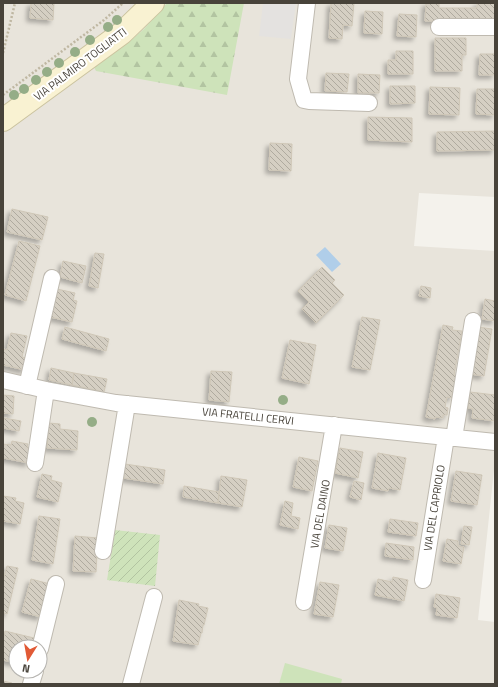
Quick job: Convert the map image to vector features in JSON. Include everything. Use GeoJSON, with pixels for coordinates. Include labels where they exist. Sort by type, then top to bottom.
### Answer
{"type":"FeatureCollection","features":[{"type":"Feature","properties":{"kind":"street","name":"VIA PALMIRO TOGLIATTI"},"geometry":{"type":"LineString","coordinates":[[3,120],[108,44],[131,25],[153,3]]}},
{"type":"Feature","properties":{"kind":"street"},"geometry":{"type":"LineString","coordinates":[[306,3],[298,79],[304,100],[308,102],[369,103]]}},
{"type":"Feature","properties":{"kind":"street"},"geometry":{"type":"LineString","coordinates":[[439,27],[495,27]]}},
{"type":"Feature","properties":{"kind":"street"},"geometry":{"type":"LineString","coordinates":[[27,386],[52,278]]}},
{"type":"Feature","properties":{"kind":"street","name":"VIA DEL CAPRIOLO"},"geometry":{"type":"LineString","coordinates":[[423,580],[473,321]]}},
{"type":"Feature","properties":{"kind":"street","name":"VIA FRATELLI CERVI"},"geometry":{"type":"LineString","coordinates":[[3,380],[46,390],[127,404],[495,442]]}},
{"type":"Feature","properties":{"kind":"street"},"geometry":{"type":"LineString","coordinates":[[35,463],[46,390]]}},
{"type":"Feature","properties":{"kind":"street"},"geometry":{"type":"LineString","coordinates":[[102,551],[127,404]]}},
{"type":"Feature","properties":{"kind":"street","name":"VIA DEL DAINO"},"geometry":{"type":"LineString","coordinates":[[304,602],[334,425]]}},
{"type":"Feature","properties":{"kind":"street"},"geometry":{"type":"LineString","coordinates":[[42,639],[56,584]]}},
{"type":"Feature","properties":{"kind":"street"},"geometry":{"type":"LineString","coordinates":[[132,684],[154,597]]}},
{"type":"Feature","properties":{"kind":"path"},"geometry":{"type":"LineString","coordinates":[[3,53],[15,3]]}},
{"type":"Feature","properties":{"kind":"path"},"geometry":{"type":"LineString","coordinates":[[3,95],[104,20],[123,3]]}},
{"type":"Feature","properties":{"kind":"shaded area"},"geometry":{"type":"Polygon","coordinates":[[[3,3],[495,3],[495,197],[419,193],[414,246],[495,251],[495,461],[478,620],[495,622],[495,684],[3,684],[3,3]]]}},
{"type":"Feature","properties":{"kind":"shaded area"},"geometry":{"type":"Polygon","coordinates":[[[263,3],[296,3],[291,39],[259,36],[263,3]]]}},
{"type":"Feature","properties":{"kind":"green space"},"geometry":{"type":"Polygon","coordinates":[[[167,3],[244,3],[227,95],[96,71],[94,67],[144,29],[167,3]]]}},
{"type":"Feature","properties":{"kind":"green space"},"geometry":{"type":"Polygon","coordinates":[[[115,530],[160,535],[155,586],[107,580],[115,530]]]}},
{"type":"Feature","properties":{"kind":"green space"},"geometry":{"type":"Polygon","coordinates":[[[285,663],[342,679],[341,684],[279,684],[285,663]]]}},
{"type":"Feature","properties":{"kind":"water"},"geometry":{"type":"Polygon","coordinates":[[[325,247],[341,264],[332,272],[316,255],[325,247]]]}},
{"type":"Feature","properties":{"kind":"building"},"geometry":{"type":"Polygon","coordinates":[[[31,3],[54,3],[53,20],[30,18],[31,3]]]}},
{"type":"Feature","properties":{"kind":"building"},"geometry":{"type":"Polygon","coordinates":[[[331,3],[354,3],[352,26],[343,25],[342,39],[329,38],[331,3]]]}},
{"type":"Feature","properties":{"kind":"building"},"geometry":{"type":"Polygon","coordinates":[[[426,3],[439,3],[439,8],[477,8],[477,3],[495,3],[495,22],[425,21],[426,3]]]}},
{"type":"Feature","properties":{"kind":"building"},"geometry":{"type":"Polygon","coordinates":[[[365,11],[383,12],[382,34],[364,33],[365,11]]]}},
{"type":"Feature","properties":{"kind":"building"},"geometry":{"type":"Polygon","coordinates":[[[399,14],[417,15],[416,37],[397,36],[399,14]]]}},
{"type":"Feature","properties":{"kind":"building"},"geometry":{"type":"Polygon","coordinates":[[[435,38],[466,38],[466,55],[462,55],[462,71],[435,71],[435,38]]]}},
{"type":"Feature","properties":{"kind":"building"},"geometry":{"type":"Polygon","coordinates":[[[396,51],[413,51],[413,74],[388,74],[388,60],[396,60],[396,51]]]}},
{"type":"Feature","properties":{"kind":"building"},"geometry":{"type":"Polygon","coordinates":[[[480,54],[495,54],[495,75],[479,75],[480,54]]]}},
{"type":"Feature","properties":{"kind":"building"},"geometry":{"type":"Polygon","coordinates":[[[326,73],[349,74],[347,92],[325,91],[326,73]]]}},
{"type":"Feature","properties":{"kind":"building"},"geometry":{"type":"Polygon","coordinates":[[[358,74],[380,75],[379,93],[358,93],[358,74]]]}},
{"type":"Feature","properties":{"kind":"building"},"geometry":{"type":"Polygon","coordinates":[[[390,86],[415,86],[415,103],[390,104],[390,86]]]}},
{"type":"Feature","properties":{"kind":"building"},"geometry":{"type":"Polygon","coordinates":[[[430,87],[460,88],[459,115],[429,114],[430,87]]]}},
{"type":"Feature","properties":{"kind":"building"},"geometry":{"type":"Polygon","coordinates":[[[477,89],[495,89],[495,115],[476,114],[477,89]]]}},
{"type":"Feature","properties":{"kind":"building"},"geometry":{"type":"Polygon","coordinates":[[[368,117],[412,118],[412,142],[368,140],[368,117]]]}},
{"type":"Feature","properties":{"kind":"building"},"geometry":{"type":"Polygon","coordinates":[[[495,131],[495,150],[437,151],[437,132],[495,131]]]}},
{"type":"Feature","properties":{"kind":"building"},"geometry":{"type":"Polygon","coordinates":[[[270,143],[292,144],[291,171],[269,170],[270,143]]]}},
{"type":"Feature","properties":{"kind":"building"},"geometry":{"type":"Polygon","coordinates":[[[12,209],[48,217],[42,240],[7,232],[12,209]]]}},
{"type":"Feature","properties":{"kind":"building"},"geometry":{"type":"Polygon","coordinates":[[[19,241],[40,246],[26,301],[5,295],[19,241]]]}},
{"type":"Feature","properties":{"kind":"building"},"geometry":{"type":"Polygon","coordinates":[[[95,253],[104,254],[98,288],[89,286],[95,253]]]}},
{"type":"Feature","properties":{"kind":"building"},"geometry":{"type":"Polygon","coordinates":[[[63,261],[86,266],[82,283],[60,277],[63,261]]]}},
{"type":"Feature","properties":{"kind":"building"},"geometry":{"type":"Polygon","coordinates":[[[322,267],[335,280],[332,283],[344,295],[316,323],[302,309],[309,302],[298,291],[322,267]]]}},
{"type":"Feature","properties":{"kind":"building"},"geometry":{"type":"Polygon","coordinates":[[[421,286],[431,288],[430,298],[419,296],[421,286]]]}},
{"type":"Feature","properties":{"kind":"building"},"geometry":{"type":"Polygon","coordinates":[[[57,289],[75,293],[73,300],[77,301],[72,322],[50,317],[57,289]]]}},
{"type":"Feature","properties":{"kind":"building"},"geometry":{"type":"Polygon","coordinates":[[[485,299],[495,301],[495,321],[482,319],[485,299]]]}},
{"type":"Feature","properties":{"kind":"building"},"geometry":{"type":"Polygon","coordinates":[[[362,317],[380,320],[370,370],[352,367],[362,317]]]}},
{"type":"Feature","properties":{"kind":"building"},"geometry":{"type":"Polygon","coordinates":[[[443,325],[453,327],[452,330],[462,331],[454,375],[456,376],[452,398],[447,397],[445,407],[448,408],[447,415],[443,415],[443,418],[435,417],[435,419],[426,417],[443,325]]]}},
{"type":"Feature","properties":{"kind":"building"},"geometry":{"type":"Polygon","coordinates":[[[65,327],[109,339],[106,351],[62,339],[65,327]]]}},
{"type":"Feature","properties":{"kind":"building"},"geometry":{"type":"Polygon","coordinates":[[[478,327],[492,329],[484,376],[470,374],[478,327]]]}},
{"type":"Feature","properties":{"kind":"building"},"geometry":{"type":"Polygon","coordinates":[[[11,333],[27,336],[22,357],[27,358],[25,370],[3,365],[3,349],[7,350],[11,333]]]}},
{"type":"Feature","properties":{"kind":"building"},"geometry":{"type":"Polygon","coordinates":[[[290,340],[316,345],[309,384],[282,378],[290,340]]]}},
{"type":"Feature","properties":{"kind":"building"},"geometry":{"type":"Polygon","coordinates":[[[51,368],[74,373],[72,385],[49,380],[51,368]]]}},
{"type":"Feature","properties":{"kind":"building"},"geometry":{"type":"Polygon","coordinates":[[[211,371],[232,372],[229,402],[209,400],[211,371]]]}},
{"type":"Feature","properties":{"kind":"building"},"geometry":{"type":"Polygon","coordinates":[[[74,373],[107,379],[104,392],[72,385],[74,373]]]}},
{"type":"Feature","properties":{"kind":"building"},"geometry":{"type":"Polygon","coordinates":[[[470,392],[495,395],[495,421],[472,418],[473,409],[468,408],[470,392]]]}},
{"type":"Feature","properties":{"kind":"building"},"geometry":{"type":"Polygon","coordinates":[[[3,395],[14,396],[13,414],[3,413],[3,395]]]}},
{"type":"Feature","properties":{"kind":"building"},"geometry":{"type":"Polygon","coordinates":[[[4,418],[21,421],[19,431],[3,428],[4,418]]]}},
{"type":"Feature","properties":{"kind":"building"},"geometry":{"type":"Polygon","coordinates":[[[49,423],[60,424],[60,429],[78,431],[77,450],[47,448],[49,423]]]}},
{"type":"Feature","properties":{"kind":"building"},"geometry":{"type":"Polygon","coordinates":[[[12,441],[28,444],[27,447],[31,448],[29,463],[3,458],[3,444],[11,445],[12,441]]]}},
{"type":"Feature","properties":{"kind":"building"},"geometry":{"type":"Polygon","coordinates":[[[340,448],[363,452],[358,478],[335,473],[340,448]]]}},
{"type":"Feature","properties":{"kind":"building"},"geometry":{"type":"Polygon","coordinates":[[[378,453],[406,458],[400,490],[389,488],[388,491],[372,488],[378,453]]]}},
{"type":"Feature","properties":{"kind":"building"},"geometry":{"type":"Polygon","coordinates":[[[299,457],[318,461],[312,491],[293,487],[299,457]]]}},
{"type":"Feature","properties":{"kind":"building"},"geometry":{"type":"Polygon","coordinates":[[[125,464],[165,470],[163,484],[123,478],[125,464]]]}},
{"type":"Feature","properties":{"kind":"building"},"geometry":{"type":"Polygon","coordinates":[[[456,471],[482,475],[477,505],[451,501],[456,471]]]}},
{"type":"Feature","properties":{"kind":"building"},"geometry":{"type":"Polygon","coordinates":[[[42,474],[52,476],[51,480],[62,483],[58,502],[37,497],[42,474]]]}},
{"type":"Feature","properties":{"kind":"building"},"geometry":{"type":"Polygon","coordinates":[[[221,476],[247,480],[242,507],[218,503],[221,476]]]}},
{"type":"Feature","properties":{"kind":"building"},"geometry":{"type":"Polygon","coordinates":[[[354,481],[364,483],[361,500],[350,497],[354,481]]]}},
{"type":"Feature","properties":{"kind":"building"},"geometry":{"type":"Polygon","coordinates":[[[184,486],[219,492],[218,503],[183,497],[184,486]]]}},
{"type":"Feature","properties":{"kind":"building"},"geometry":{"type":"Polygon","coordinates":[[[3,496],[16,498],[15,501],[24,503],[20,524],[3,521],[3,496]]]}},
{"type":"Feature","properties":{"kind":"building"},"geometry":{"type":"Polygon","coordinates":[[[285,501],[293,503],[291,516],[300,518],[298,529],[280,525],[285,501]]]}},
{"type":"Feature","properties":{"kind":"building"},"geometry":{"type":"Polygon","coordinates":[[[39,516],[60,519],[53,564],[32,560],[39,516]]]}},
{"type":"Feature","properties":{"kind":"building"},"geometry":{"type":"Polygon","coordinates":[[[390,519],[418,523],[416,536],[388,532],[390,519]]]}},
{"type":"Feature","properties":{"kind":"building"},"geometry":{"type":"Polygon","coordinates":[[[329,525],[347,528],[343,551],[325,548],[329,525]]]}},
{"type":"Feature","properties":{"kind":"building"},"geometry":{"type":"Polygon","coordinates":[[[464,526],[472,527],[469,545],[461,544],[464,526]]]}},
{"type":"Feature","properties":{"kind":"building"},"geometry":{"type":"Polygon","coordinates":[[[75,536],[98,538],[96,572],[73,571],[75,536]]]}},
{"type":"Feature","properties":{"kind":"building"},"geometry":{"type":"Polygon","coordinates":[[[447,539],[458,541],[458,546],[464,547],[461,564],[443,561],[447,539]]]}},
{"type":"Feature","properties":{"kind":"building"},"geometry":{"type":"Polygon","coordinates":[[[386,543],[414,547],[413,560],[385,556],[386,543]]]}},
{"type":"Feature","properties":{"kind":"building"},"geometry":{"type":"Polygon","coordinates":[[[7,566],[18,568],[7,614],[3,613],[3,580],[7,566]]]}},
{"type":"Feature","properties":{"kind":"building"},"geometry":{"type":"Polygon","coordinates":[[[393,577],[408,580],[404,601],[375,595],[378,579],[392,582],[393,577]]]}},
{"type":"Feature","properties":{"kind":"building"},"geometry":{"type":"Polygon","coordinates":[[[31,579],[50,584],[41,617],[22,612],[31,579]]]}},
{"type":"Feature","properties":{"kind":"building"},"geometry":{"type":"Polygon","coordinates":[[[320,582],[339,585],[333,617],[314,614],[320,582]]]}},
{"type":"Feature","properties":{"kind":"building"},"geometry":{"type":"Polygon","coordinates":[[[436,594],[460,598],[457,618],[436,615],[437,608],[434,607],[436,594]]]}},
{"type":"Feature","properties":{"kind":"building"},"geometry":{"type":"Polygon","coordinates":[[[179,600],[199,604],[198,606],[208,608],[198,645],[173,641],[179,600]]]}},
{"type":"Feature","properties":{"kind":"building"},"geometry":{"type":"Polygon","coordinates":[[[5,631],[34,638],[8,639],[8,661],[3,660],[3,640],[5,631]]]}},
{"type":"Feature","properties":{"kind":"building"},"geometry":{"type":"Polygon","coordinates":[[[3,681],[12,683],[12,684],[3,684],[3,681]]]}}]}
